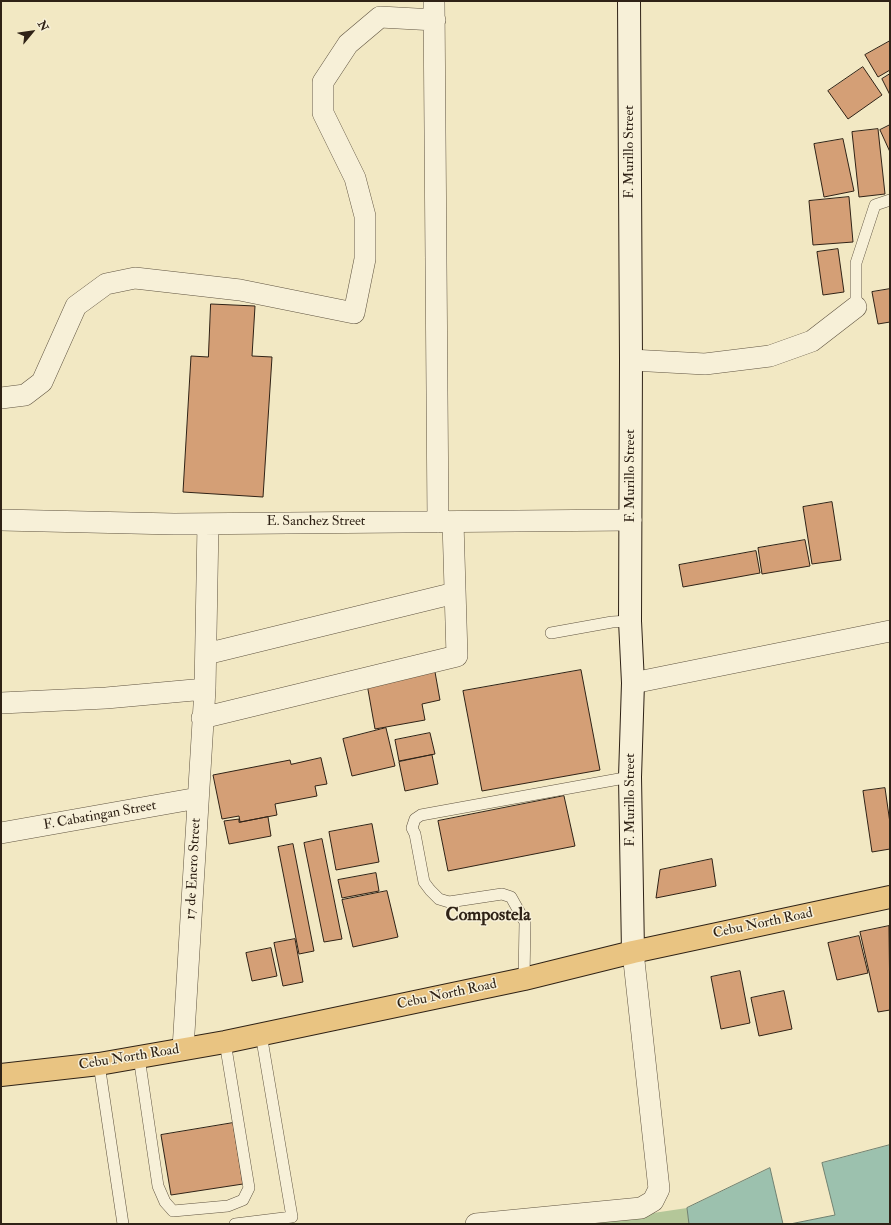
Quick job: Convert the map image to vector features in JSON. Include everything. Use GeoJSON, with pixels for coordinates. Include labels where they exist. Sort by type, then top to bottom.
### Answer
{"type":"FeatureCollection","features":[{"type":"Feature","properties":{"kind":"highway","name":"Cebu North Road"},"geometry":{"type":"LineString","coordinates":[[1,1075],[99,1064],[225,1042],[524,979],[634,952],[890,897]]}},
{"type":"Feature","properties":{"kind":"street","name":"F. Murillo Street"},"geometry":{"type":"LineString","coordinates":[[629,1],[631,360],[630,621],[633,684],[630,777],[634,952]]}},
{"type":"Feature","properties":{"kind":"street"},"geometry":{"type":"LineString","coordinates":[[1,398],[25,395],[42,382],[76,306],[106,284],[135,278],[240,290],[354,313],[365,259],[366,216],[355,178],[323,113],[323,82],[348,44],[380,17],[435,10],[445,522],[455,593],[457,656],[202,718]]}},
{"type":"Feature","properties":{"kind":"street"},"geometry":{"type":"LineString","coordinates":[[631,360],[705,364],[770,356],[812,341],[856,307]]}},
{"type":"Feature","properties":{"kind":"street","name":"E. Sanchez Street"},"geometry":{"type":"LineString","coordinates":[[1,520],[208,524],[631,520]]}},
{"type":"Feature","properties":{"kind":"street","name":"17 de Enero Street"},"geometry":{"type":"LineString","coordinates":[[184,1049],[202,718],[205,689],[208,524]]}},
{"type":"Feature","properties":{"kind":"street"},"geometry":{"type":"LineString","coordinates":[[206,654],[455,593]]}},
{"type":"Feature","properties":{"kind":"street"},"geometry":{"type":"LineString","coordinates":[[633,684],[890,631]]}},
{"type":"Feature","properties":{"kind":"street"},"geometry":{"type":"LineString","coordinates":[[1,703],[106,698],[205,689]]}},
{"type":"Feature","properties":{"kind":"street","name":"F. Cabatingan Street"},"geometry":{"type":"LineString","coordinates":[[1,833],[198,798]]}},
{"type":"Feature","properties":{"kind":"street"},"geometry":{"type":"LineString","coordinates":[[476,1224],[640,1208],[653,1201],[659,1189],[634,952]]}},
{"type":"Feature","properties":{"kind":"lane"},"geometry":{"type":"LineString","coordinates":[[856,307],[856,262],[875,205],[890,200]]}},
{"type":"Feature","properties":{"kind":"lane"},"geometry":{"type":"LineString","coordinates":[[551,633],[612,622],[630,621]]}},
{"type":"Feature","properties":{"kind":"lane"},"geometry":{"type":"LineString","coordinates":[[524,979],[525,922],[511,897],[502,894],[449,902],[439,899],[424,882],[415,834],[412,828],[415,819],[421,815],[630,777]]}},
{"type":"Feature","properties":{"kind":"lane"},"geometry":{"type":"LineString","coordinates":[[235,1224],[292,1217],[261,1034]]}},
{"type":"Feature","properties":{"kind":"lane"},"geometry":{"type":"LineString","coordinates":[[139,1057],[158,1186],[165,1202],[174,1211],[228,1206],[243,1200],[249,1188],[225,1042]]}},
{"type":"Feature","properties":{"kind":"lane"},"geometry":{"type":"LineString","coordinates":[[99,1064],[123,1224]]}},
{"type":"Feature","properties":{"kind":"shaded area"},"geometry":{"type":"Polygon","coordinates":[[[890,1145],[890,1224],[790,1224],[835,1215],[822,1163],[890,1145]]]}},
{"type":"Feature","properties":{"kind":"shaded area"},"geometry":{"type":"Polygon","coordinates":[[[770,1168],[783,1224],[689,1224],[687,1208],[770,1168]]]}},
{"type":"Feature","properties":{"kind":"shaded area"},"geometry":{"type":"Polygon","coordinates":[[[687,1208],[689,1224],[579,1224],[687,1208]]]}},
{"type":"Feature","properties":{"kind":"building"},"geometry":{"type":"Polygon","coordinates":[[[890,41],[890,70],[878,77],[865,55],[890,41]]]}},
{"type":"Feature","properties":{"kind":"building"},"geometry":{"type":"Polygon","coordinates":[[[863,67],[882,95],[848,119],[828,91],[863,67]]]}},
{"type":"Feature","properties":{"kind":"building"},"geometry":{"type":"Polygon","coordinates":[[[890,74],[890,95],[882,79],[890,74]]]}},
{"type":"Feature","properties":{"kind":"building"},"geometry":{"type":"Polygon","coordinates":[[[890,125],[890,152],[880,130],[890,125]]]}},
{"type":"Feature","properties":{"kind":"building"},"geometry":{"type":"Polygon","coordinates":[[[878,129],[885,194],[859,197],[852,132],[878,129]]]}},
{"type":"Feature","properties":{"kind":"building"},"geometry":{"type":"Polygon","coordinates":[[[843,139],[854,191],[824,197],[814,144],[843,139]]]}},
{"type":"Feature","properties":{"kind":"building"},"geometry":{"type":"Polygon","coordinates":[[[849,197],[853,242],[813,245],[809,201],[849,197]]]}},
{"type":"Feature","properties":{"kind":"building"},"geometry":{"type":"Polygon","coordinates":[[[838,249],[844,292],[823,295],[817,252],[838,249]]]}},
{"type":"Feature","properties":{"kind":"building"},"geometry":{"type":"Polygon","coordinates":[[[890,289],[890,322],[878,324],[872,292],[890,289]]]}},
{"type":"Feature","properties":{"kind":"building"},"geometry":{"type":"Polygon","coordinates":[[[211,304],[255,306],[252,356],[272,357],[263,497],[183,492],[191,356],[208,357],[211,304]]]}},
{"type":"Feature","properties":{"kind":"building"},"geometry":{"type":"Polygon","coordinates":[[[832,502],[841,560],[812,564],[803,507],[832,502]]]}},
{"type":"Feature","properties":{"kind":"building"},"geometry":{"type":"Polygon","coordinates":[[[805,540],[810,566],[762,574],[758,548],[805,540]]]}},
{"type":"Feature","properties":{"kind":"building"},"geometry":{"type":"Polygon","coordinates":[[[756,551],[760,573],[683,587],[679,565],[756,551]]]}},
{"type":"Feature","properties":{"kind":"building"},"geometry":{"type":"Polygon","coordinates":[[[581,670],[600,770],[482,791],[463,691],[581,670]]]}},
{"type":"Feature","properties":{"kind":"building"},"geometry":{"type":"Polygon","coordinates":[[[435,672],[440,700],[422,704],[425,720],[375,729],[367,684],[435,672]]]}},
{"type":"Feature","properties":{"kind":"building"},"geometry":{"type":"Polygon","coordinates":[[[386,728],[395,766],[352,776],[343,739],[386,728]]]}},
{"type":"Feature","properties":{"kind":"building"},"geometry":{"type":"Polygon","coordinates":[[[430,733],[435,754],[399,761],[395,740],[430,733]]]}},
{"type":"Feature","properties":{"kind":"building"},"geometry":{"type":"Polygon","coordinates":[[[432,755],[438,784],[405,791],[399,762],[432,755]]]}},
{"type":"Feature","properties":{"kind":"building"},"geometry":{"type":"Polygon","coordinates":[[[321,758],[327,784],[315,786],[317,796],[275,804],[277,815],[240,822],[239,816],[222,819],[213,775],[290,760],[291,764],[321,758]]]}},
{"type":"Feature","properties":{"kind":"building"},"geometry":{"type":"Polygon","coordinates":[[[885,788],[890,823],[890,849],[872,852],[863,791],[885,788]]]}},
{"type":"Feature","properties":{"kind":"building"},"geometry":{"type":"Polygon","coordinates":[[[564,796],[575,846],[448,871],[438,821],[564,796]]]}},
{"type":"Feature","properties":{"kind":"building"},"geometry":{"type":"Polygon","coordinates":[[[268,817],[271,836],[229,844],[224,821],[239,819],[239,822],[268,817]]]}},
{"type":"Feature","properties":{"kind":"building"},"geometry":{"type":"Polygon","coordinates":[[[372,824],[379,862],[336,870],[329,832],[372,824]]]}},
{"type":"Feature","properties":{"kind":"building"},"geometry":{"type":"Polygon","coordinates":[[[322,839],[342,939],[324,942],[304,843],[322,839]]]}},
{"type":"Feature","properties":{"kind":"building"},"geometry":{"type":"Polygon","coordinates":[[[293,844],[314,951],[299,954],[278,847],[293,844]]]}},
{"type":"Feature","properties":{"kind":"building"},"geometry":{"type":"Polygon","coordinates":[[[712,859],[716,886],[656,898],[660,870],[712,859]]]}},
{"type":"Feature","properties":{"kind":"building"},"geometry":{"type":"Polygon","coordinates":[[[376,873],[379,891],[342,898],[338,880],[376,873]]]}},
{"type":"Feature","properties":{"kind":"building"},"geometry":{"type":"Polygon","coordinates":[[[387,891],[398,937],[353,947],[342,900],[387,891]]]}},
{"type":"Feature","properties":{"kind":"building"},"geometry":{"type":"Polygon","coordinates":[[[889,926],[890,1010],[878,1012],[860,932],[889,926]]]}},
{"type":"Feature","properties":{"kind":"building"},"geometry":{"type":"Polygon","coordinates":[[[859,936],[868,973],[837,980],[828,943],[859,936]]]}},
{"type":"Feature","properties":{"kind":"building"},"geometry":{"type":"Polygon","coordinates":[[[295,939],[303,982],[283,986],[274,943],[295,939]]]}},
{"type":"Feature","properties":{"kind":"building"},"geometry":{"type":"Polygon","coordinates":[[[271,948],[277,976],[252,981],[246,953],[271,948]]]}},
{"type":"Feature","properties":{"kind":"building"},"geometry":{"type":"Polygon","coordinates":[[[740,971],[750,1023],[721,1029],[711,977],[740,971]]]}},
{"type":"Feature","properties":{"kind":"building"},"geometry":{"type":"Polygon","coordinates":[[[784,991],[792,1029],[759,1036],[751,998],[784,991]]]}},
{"type":"Feature","properties":{"kind":"building"},"geometry":{"type":"Polygon","coordinates":[[[233,1123],[243,1184],[171,1195],[161,1135],[233,1123]]]}},
{"type":"Feature","properties":{"kind":"district","name":"Compostela"},"geometry":{"type":"Point","coordinates":[488,916]}}]}
